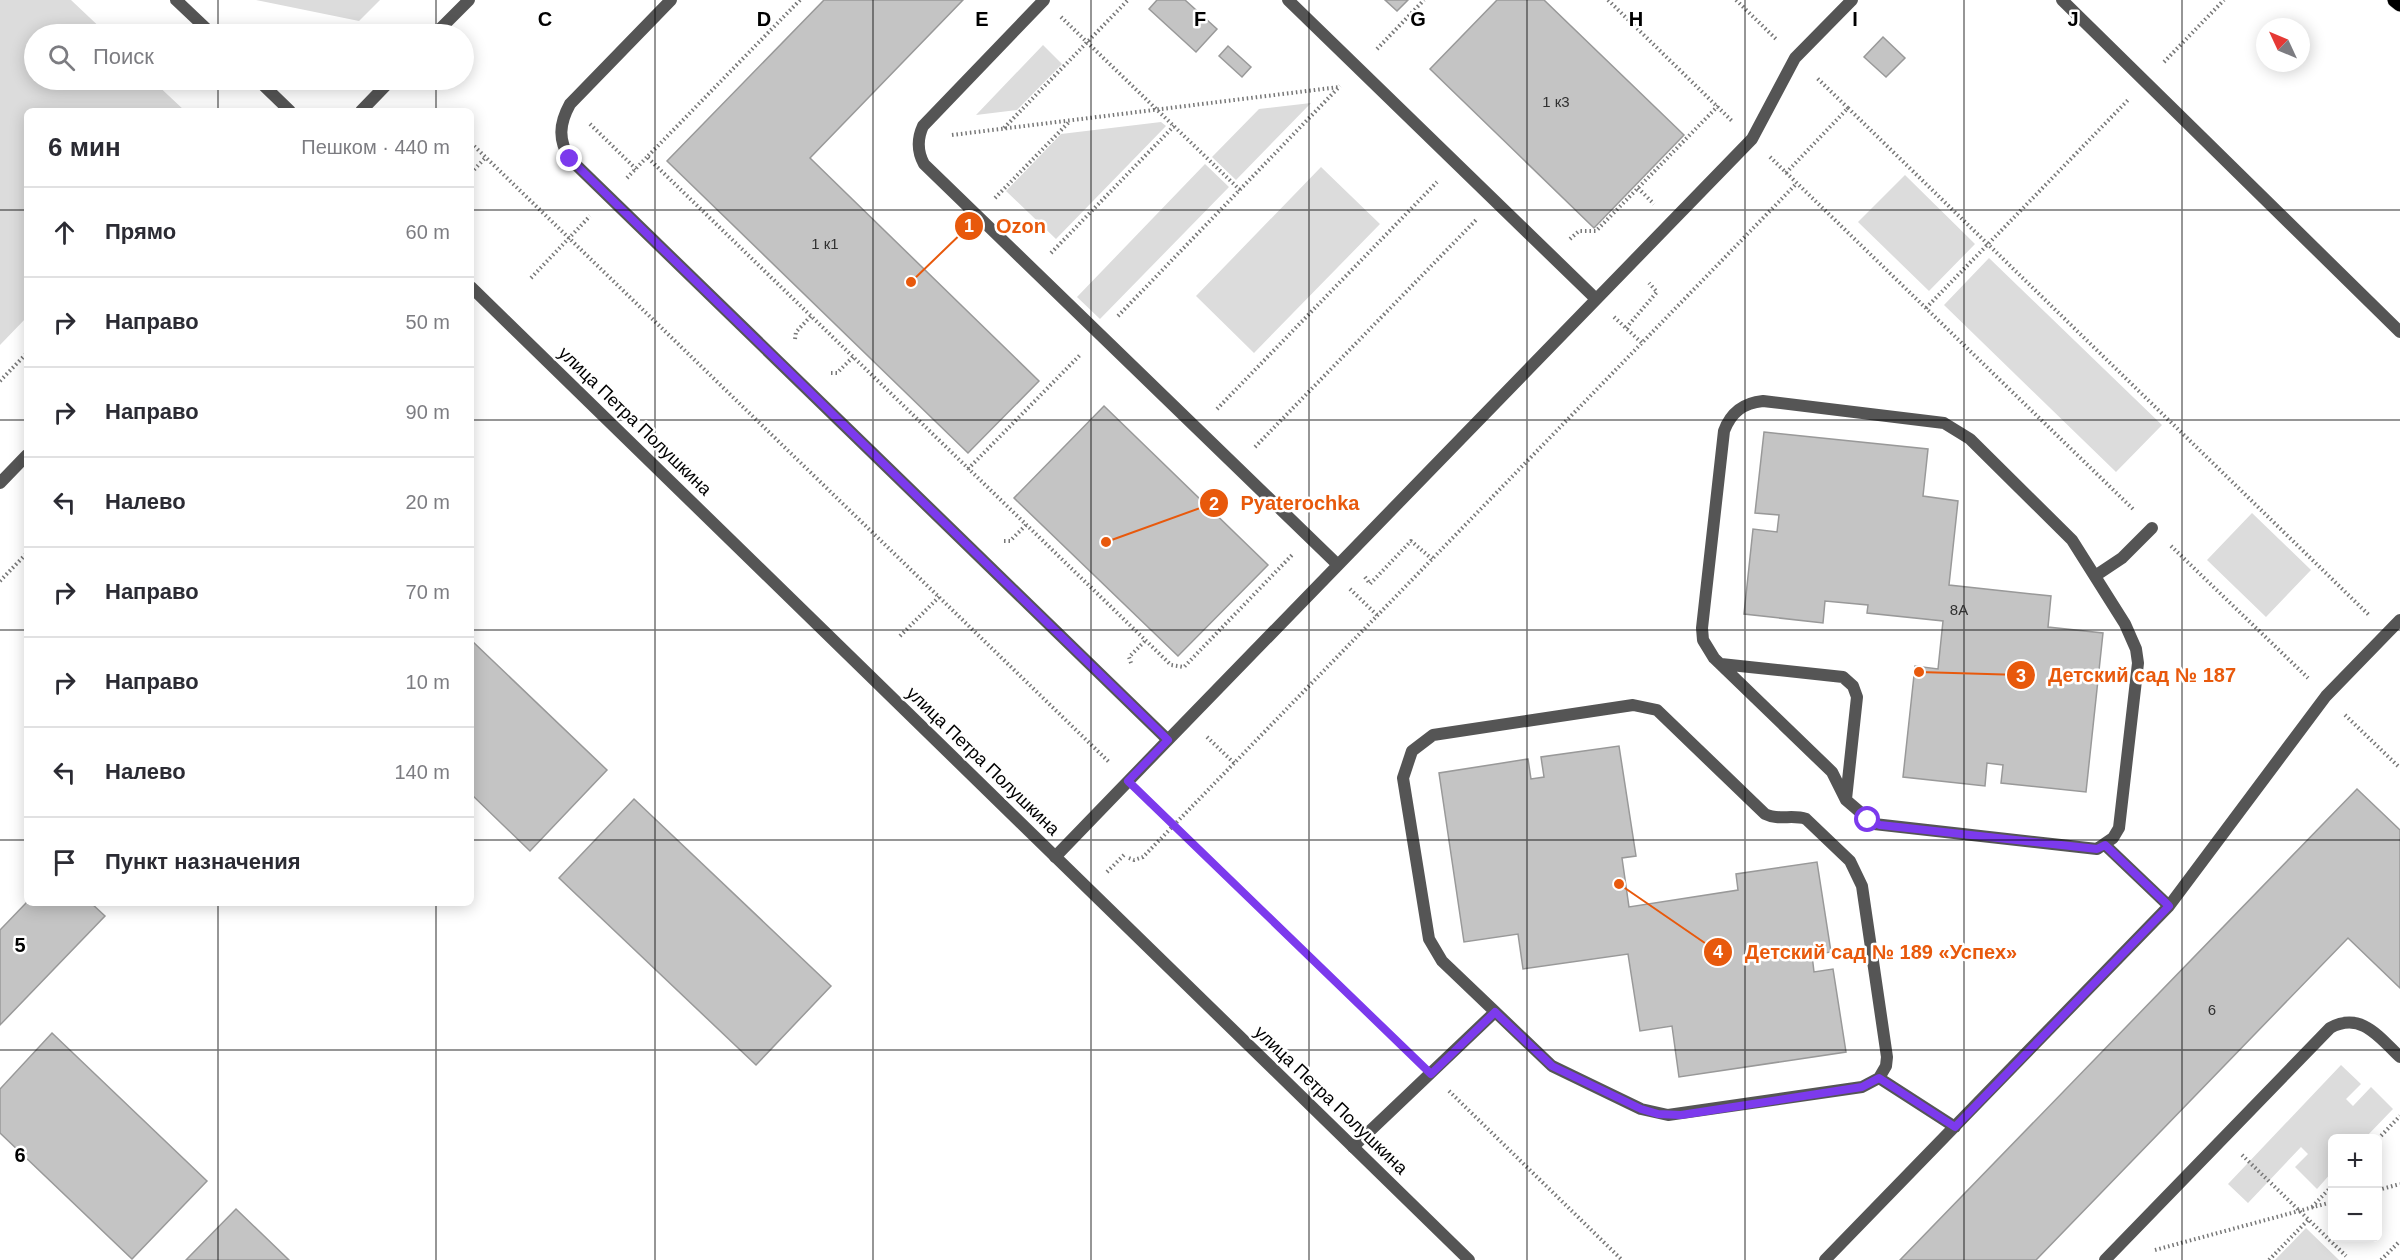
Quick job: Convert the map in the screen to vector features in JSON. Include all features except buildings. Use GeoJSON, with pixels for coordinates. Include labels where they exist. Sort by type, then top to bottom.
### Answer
{"type":"FeatureCollection","features":[{"type":"Feature","properties":{"kind":"main road"},"geometry":{"type":"LineString","coordinates":[[2395,0],[2400,4]]}},
{"type":"Feature","properties":{"kind":"street"},"geometry":{"type":"LineString","coordinates":[[176,0],[201,24]]}},
{"type":"Feature","properties":{"kind":"street"},"geometry":{"type":"LineString","coordinates":[[445,24],[468,0]]}},
{"type":"Feature","properties":{"kind":"street"},"geometry":{"type":"LineString","coordinates":[[671,0],[570,104],[560,128],[564,150],[570,159],[1168,740]]}},
{"type":"Feature","properties":{"kind":"street"},"geometry":{"type":"LineString","coordinates":[[1044,0],[929,119],[918,139],[920,156],[924,164],[1338,565]]}},
{"type":"Feature","properties":{"kind":"street"},"geometry":{"type":"LineString","coordinates":[[1288,0],[1596,300]]}},
{"type":"Feature","properties":{"kind":"street"},"geometry":{"type":"LineString","coordinates":[[1055,857],[1752,139],[1795,58],[1852,0]]}},
{"type":"Feature","properties":{"kind":"street"},"geometry":{"type":"LineString","coordinates":[[2062,0],[2400,332]]}},
{"type":"Feature","properties":{"kind":"street"},"geometry":{"type":"LineString","coordinates":[[268,90],[287,108]]}},
{"type":"Feature","properties":{"kind":"street"},"geometry":{"type":"LineString","coordinates":[[364,108],[382,90]]}},
{"type":"Feature","properties":{"kind":"street","name":"улица Петра Полушкина"},"geometry":{"type":"LineString","coordinates":[[474,290],[1469,1260]]}},
{"type":"Feature","properties":{"kind":"street"},"geometry":{"type":"LineString","coordinates":[[1763,401],[1933,419],[1954,427],[1970,439],[2061,528],[2095,576],[2130,633],[2138,663],[2119,828],[2105,845],[2097,849],[1880,825],[1863,817],[1846,800],[1832,772],[1707,648],[1702,628],[1721,454],[1727,423],[1732,414],[1751,402],[1763,401]]}},
{"type":"Feature","properties":{"kind":"street"},"geometry":{"type":"LineString","coordinates":[[0,483],[24,458]]}},
{"type":"Feature","properties":{"kind":"street"},"geometry":{"type":"LineString","coordinates":[[2095,576],[2122,558],[2152,528]]}},
{"type":"Feature","properties":{"kind":"street"},"geometry":{"type":"LineString","coordinates":[[1826,1260],[2169,906],[2326,696],[2400,620]]}},
{"type":"Feature","properties":{"kind":"street"},"geometry":{"type":"LineString","coordinates":[[1721,664],[1843,677],[1849,681],[1857,697],[1846,800]]}},
{"type":"Feature","properties":{"kind":"street"},"geometry":{"type":"LineString","coordinates":[[1641,705],[1657,710],[1765,814],[1778,819],[1794,817],[1806,819],[1854,867],[1862,886],[1887,1057],[1886,1065],[1879,1078],[1862,1087],[1681,1115],[1658,1114],[1641,1109],[1552,1066],[1442,961],[1429,939],[1403,778],[1407,760],[1419,744],[1433,735],[1641,705]]}},
{"type":"Feature","properties":{"kind":"street"},"geometry":{"type":"LineString","coordinates":[[2105,845],[2169,906]]}},
{"type":"Feature","properties":{"kind":"street"},"geometry":{"type":"LineString","coordinates":[[1353,1147],[1495,1012]]}},
{"type":"Feature","properties":{"kind":"street"},"geometry":{"type":"LineString","coordinates":[[2105,1260],[2330,1028],[2340,1023],[2361,1023],[2371,1029],[2400,1057]]}},
{"type":"Feature","properties":{"kind":"street"},"geometry":{"type":"LineString","coordinates":[[1879,1078],[1955,1127]]}},
{"type":"Feature","properties":{"kind":"path"},"geometry":{"type":"LineString","coordinates":[[800,0],[647,158],[1171,665],[1184,667],[1309,537]]}},
{"type":"Feature","properties":{"kind":"path"},"geometry":{"type":"LineString","coordinates":[[1003,129],[1128,0]]}},
{"type":"Feature","properties":{"kind":"path"},"geometry":{"type":"LineString","coordinates":[[968,469],[1424,0]]}},
{"type":"Feature","properties":{"kind":"path"},"geometry":{"type":"LineString","coordinates":[[1608,0],[2400,768]]}},
{"type":"Feature","properties":{"kind":"path"},"geometry":{"type":"LineString","coordinates":[[1926,308],[2224,0]]}},
{"type":"Feature","properties":{"kind":"path"},"geometry":{"type":"LineString","coordinates":[[1058,14],[1240,190]]}},
{"type":"Feature","properties":{"kind":"path"},"geometry":{"type":"LineString","coordinates":[[918,139],[1339,87]]}},
{"type":"Feature","properties":{"kind":"path"},"geometry":{"type":"LineString","coordinates":[[570,104],[636,169]]}},
{"type":"Feature","properties":{"kind":"path"},"geometry":{"type":"LineString","coordinates":[[1553,257],[1579,231],[1596,231],[1718,106]]}},
{"type":"Feature","properties":{"kind":"path"},"geometry":{"type":"LineString","coordinates":[[1848,108],[2388,633]]}},
{"type":"Feature","properties":{"kind":"path"},"geometry":{"type":"LineString","coordinates":[[978,216],[1071,121]]}},
{"type":"Feature","properties":{"kind":"path"},"geometry":{"type":"LineString","coordinates":[[1034,271],[1174,126]]}},
{"type":"Feature","properties":{"kind":"path"},"geometry":{"type":"LineString","coordinates":[[474,145],[1622,1260]]}},
{"type":"Feature","properties":{"kind":"path"},"geometry":{"type":"LineString","coordinates":[[474,170],[486,157]]}},
{"type":"Feature","properties":{"kind":"path"},"geometry":{"type":"LineString","coordinates":[[1197,429],[1456,163]]}},
{"type":"Feature","properties":{"kind":"path"},"geometry":{"type":"LineString","coordinates":[[1129,858],[1134,860],[1143,857],[1797,183]]}},
{"type":"Feature","properties":{"kind":"path"},"geometry":{"type":"LineString","coordinates":[[1638,188],[1644,193]]}},
{"type":"Feature","properties":{"kind":"path"},"geometry":{"type":"LineString","coordinates":[[1236,467],[1494,200]]}},
{"type":"Feature","properties":{"kind":"path"},"geometry":{"type":"LineString","coordinates":[[795,339],[796,332],[811,316]]}},
{"type":"Feature","properties":{"kind":"path"},"geometry":{"type":"LineString","coordinates":[[1626,328],[1642,343]]}},
{"type":"Feature","properties":{"kind":"path"},"geometry":{"type":"LineString","coordinates":[[0,381],[24,356]]}},
{"type":"Feature","properties":{"kind":"path"},"geometry":{"type":"LineString","coordinates":[[832,374],[837,373],[853,357]]}},
{"type":"Feature","properties":{"kind":"path"},"geometry":{"type":"LineString","coordinates":[[1004,541],[1010,541],[1026,525]]}},
{"type":"Feature","properties":{"kind":"path"},"geometry":{"type":"LineString","coordinates":[[1372,570],[1364,578],[1370,584],[1411,542],[1431,559]]}},
{"type":"Feature","properties":{"kind":"path"},"geometry":{"type":"LineString","coordinates":[[0,581],[24,556]]}},
{"type":"Feature","properties":{"kind":"path"},"geometry":{"type":"LineString","coordinates":[[900,636],[939,597]]}},
{"type":"Feature","properties":{"kind":"path"},"geometry":{"type":"LineString","coordinates":[[1361,599],[1377,615]]}},
{"type":"Feature","properties":{"kind":"path"},"geometry":{"type":"LineString","coordinates":[[1134,666],[1129,657],[1145,641]]}},
{"type":"Feature","properties":{"kind":"path"},"geometry":{"type":"LineString","coordinates":[[1202,732],[1234,763]]}},
{"type":"Feature","properties":{"kind":"path"},"geometry":{"type":"LineString","coordinates":[[2382,1135],[2400,1116]]}},
{"type":"Feature","properties":{"kind":"path"},"geometry":{"type":"LineString","coordinates":[[2224,1138],[2346,1256]]}},
{"type":"Feature","properties":{"kind":"path"},"geometry":{"type":"LineString","coordinates":[[2382,1189],[2400,1184]]}},
{"type":"Feature","properties":{"kind":"path"},"geometry":{"type":"LineString","coordinates":[[2311,1208],[2330,1188]]}},
{"type":"Feature","properties":{"kind":"path"},"geometry":{"type":"LineString","coordinates":[[2151,1251],[2328,1203]]}},
{"type":"Feature","properties":{"kind":"path"},"geometry":{"type":"LineString","coordinates":[[2269,1260],[2308,1220]]}},
{"type":"Feature","properties":{"kind":"path"},"geometry":{"type":"LineString","coordinates":[[2381,1260],[2400,1241]]}},
{"type":"Feature","properties":{"kind":"shaded area"},"geometry":{"type":"Polygon","coordinates":[[[0,0],[71,0],[96,24],[24,24],[24,90],[163,90],[182,108],[24,108],[24,320],[0,345],[0,0]]]}},
{"type":"Feature","properties":{"kind":"shaded area"},"geometry":{"type":"Polygon","coordinates":[[[256,0],[380,0],[359,21],[256,0]]]}},
{"type":"Feature","properties":{"kind":"shaded area"},"geometry":{"type":"Polygon","coordinates":[[[1043,45],[1062,64],[1017,110],[976,115],[1043,45]]]}},
{"type":"Feature","properties":{"kind":"shaded area"},"geometry":{"type":"Polygon","coordinates":[[[1311,103],[1236,180],[1212,157],[1259,109],[1311,103]]]}},
{"type":"Feature","properties":{"kind":"shaded area"},"geometry":{"type":"Polygon","coordinates":[[[1161,122],[1166,126],[1056,239],[1006,191],[1061,134],[1161,122]]]}},
{"type":"Feature","properties":{"kind":"shaded area"},"geometry":{"type":"Polygon","coordinates":[[[1205,164],[1229,187],[1100,319],[1077,297],[1205,164]]]}},
{"type":"Feature","properties":{"kind":"shaded area"},"geometry":{"type":"Polygon","coordinates":[[[1321,167],[1380,224],[1254,353],[1196,296],[1321,167]]]}},
{"type":"Feature","properties":{"kind":"shaded area"},"geometry":{"type":"Polygon","coordinates":[[[1905,175],[1975,244],[1929,291],[1858,222],[1905,175]]]}},
{"type":"Feature","properties":{"kind":"shaded area"},"geometry":{"type":"Polygon","coordinates":[[[1989,258],[2162,425],[2116,472],[1944,305],[1989,258]]]}},
{"type":"Feature","properties":{"kind":"shaded area"},"geometry":{"type":"Polygon","coordinates":[[[2252,513],[2311,570],[2266,617],[2207,560],[2252,513]]]}},
{"type":"Feature","properties":{"kind":"shaded area"},"geometry":{"type":"Polygon","coordinates":[[[2341,1065],[2361,1084],[2346,1099],[2353,1106],[2371,1087],[2393,1109],[2369,1134],[2328,1134],[2328,1177],[2317,1189],[2295,1167],[2308,1154],[2301,1147],[2248,1203],[2228,1184],[2341,1065]]]}},
{"type":"Feature","properties":{"kind":"shaded area"},"geometry":{"type":"Polygon","coordinates":[[[2306,1228],[2339,1260],[2275,1260],[2306,1228]]]}},
{"type":"Feature","properties":{"kind":"place","name":"Ozon"},"geometry":{"type":"Point","coordinates":[911,282]}},
{"type":"Feature","properties":{"kind":"place","name":"Pyaterochka"},"geometry":{"type":"Point","coordinates":[1106,542]}},
{"type":"Feature","properties":{"kind":"place","name":"Детский сад № 187"},"geometry":{"type":"Point","coordinates":[1919,672]}},
{"type":"Feature","properties":{"kind":"place","name":"Детский сад № 189 «Успех»"},"geometry":{"type":"Point","coordinates":[1619,884]}},
{"type":"Feature","properties":{"kind":"route"},"geometry":{"type":"LineString","coordinates":[[570,159],[1168,740],[1128,781],[1431,1074],[1495,1012],[1552,1066],[1648,1112],[1681,1115],[1862,1087],[1879,1078],[1955,1127],[2169,906],[2105,845],[2097,849],[1880,825],[1868,820]]}}]}
